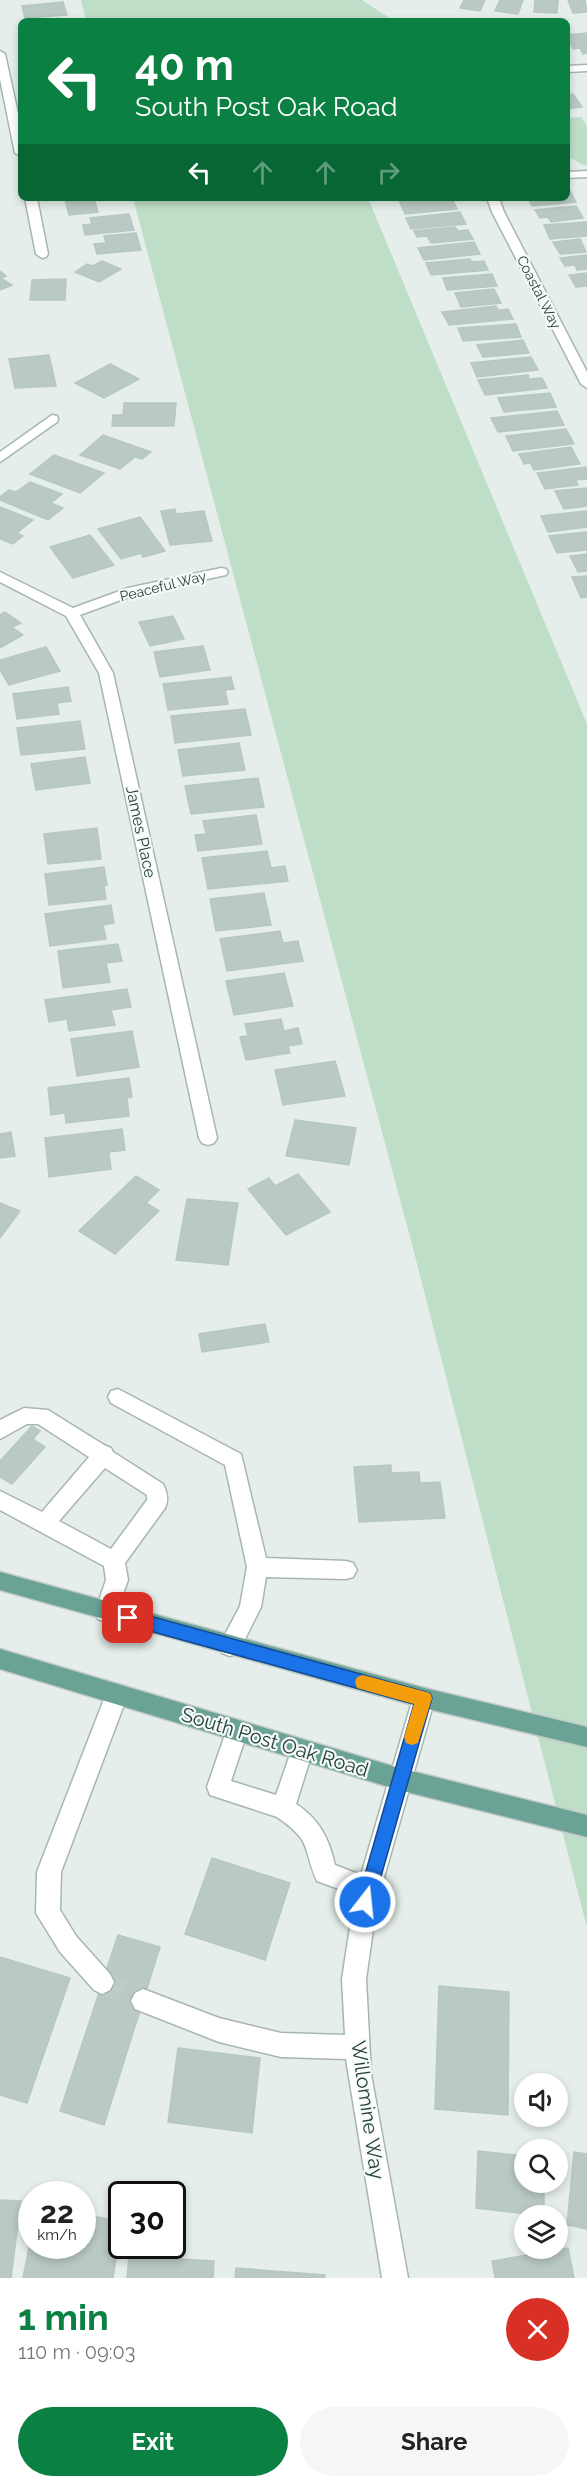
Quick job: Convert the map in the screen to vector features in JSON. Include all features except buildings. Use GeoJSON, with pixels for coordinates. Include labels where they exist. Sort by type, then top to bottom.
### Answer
{"type":"FeatureCollection","features":[{"type":"Feature","properties":{"kind":"main road"},"geometry":{"type":"LineString","coordinates":[[0,1581],[424,1698],[587,1737]]}},
{"type":"Feature","properties":{"kind":"main road","name":"South Post Oak Road"},"geometry":{"type":"LineString","coordinates":[[0,1659],[399,1779],[587,1826]]}},
{"type":"Feature","properties":{"kind":"street"},"geometry":{"type":"LineString","coordinates":[[0,54],[18,139]]}},
{"type":"Feature","properties":{"kind":"street"},"geometry":{"type":"LineString","coordinates":[[570,69],[587,68]]}},
{"type":"Feature","properties":{"kind":"street"},"geometry":{"type":"LineString","coordinates":[[570,175],[587,174]]}},
{"type":"Feature","properties":{"kind":"street"},"geometry":{"type":"LineString","coordinates":[[32,201],[42,254]]}},
{"type":"Feature","properties":{"kind":"street","name":"Coastal Way"},"geometry":{"type":"LineString","coordinates":[[495,201],[498,212],[587,384]]}},
{"type":"Feature","properties":{"kind":"street"},"geometry":{"type":"LineString","coordinates":[[0,458],[52,419]]}},
{"type":"Feature","properties":{"kind":"street","name":"Peaceful Way"},"geometry":{"type":"LineString","coordinates":[[72,613],[134,591],[220,572]]}},
{"type":"Feature","properties":{"kind":"street"},"geometry":{"type":"LineString","coordinates":[[0,576],[72,613]]}},
{"type":"Feature","properties":{"kind":"street","name":"James Place"},"geometry":{"type":"LineString","coordinates":[[72,613],[106,674],[208,1138]]}},
{"type":"Feature","properties":{"kind":"street"},"geometry":{"type":"LineString","coordinates":[[118,1397],[234,1460],[257,1567],[250,1607],[230,1646]]}},
{"type":"Feature","properties":{"kind":"street"},"geometry":{"type":"LineString","coordinates":[[0,1430],[24,1416],[41,1416],[104,1454],[156,1490],[158,1502],[114,1561],[117,1580],[106,1612]]}},
{"type":"Feature","properties":{"kind":"street"},"geometry":{"type":"LineString","coordinates":[[44,1524],[104,1454]]}},
{"type":"Feature","properties":{"kind":"street"},"geometry":{"type":"LineString","coordinates":[[0,1500],[114,1561]]}},
{"type":"Feature","properties":{"kind":"street"},"geometry":{"type":"LineString","coordinates":[[257,1567],[346,1570]]}},
{"type":"Feature","properties":{"kind":"street"},"geometry":{"type":"LineString","coordinates":[[102,1982],[68,1944],[48,1913],[49,1872],[117,1694]]}},
{"type":"Feature","properties":{"kind":"street","name":"Willomine Way"},"geometry":{"type":"LineString","coordinates":[[395,2278],[359,2074],[354,1979],[369,1889],[424,1698]]}},
{"type":"Feature","properties":{"kind":"street"},"geometry":{"type":"LineString","coordinates":[[237,1730],[218,1787],[283,1808],[305,1822],[318,1841],[324,1873],[369,1889]]}},
{"type":"Feature","properties":{"kind":"street"},"geometry":{"type":"LineString","coordinates":[[283,1808],[302,1750]]}},
{"type":"Feature","properties":{"kind":"street"},"geometry":{"type":"LineString","coordinates":[[143,2001],[219,2030],[281,2045],[357,2047]]}},
{"type":"Feature","properties":{"kind":"green space"},"geometry":{"type":"Polygon","coordinates":[[[81,0],[362,0],[389,18],[85,18],[81,0]]]}},
{"type":"Feature","properties":{"kind":"green space"},"geometry":{"type":"Polygon","coordinates":[[[581,117],[587,126],[587,165],[570,158],[570,118],[581,117]]]}},
{"type":"Feature","properties":{"kind":"green space"},"geometry":{"type":"Polygon","coordinates":[[[134,201],[369,201],[587,724],[587,1928],[414,1252],[134,201]]]}},
{"type":"Feature","properties":{"kind":"tunnel"},"geometry":{"type":"LineString","coordinates":[[102,1982],[143,2001]]}},
{"type":"Feature","properties":{"kind":"slow traffic"},"geometry":{"type":"LineString","coordinates":[[363,1682],[424,1698],[412,1737]]}},
{"type":"Feature","properties":{"kind":"route"},"geometry":{"type":"LineString","coordinates":[[128,1618],[424,1698],[365,1902]]}}]}
